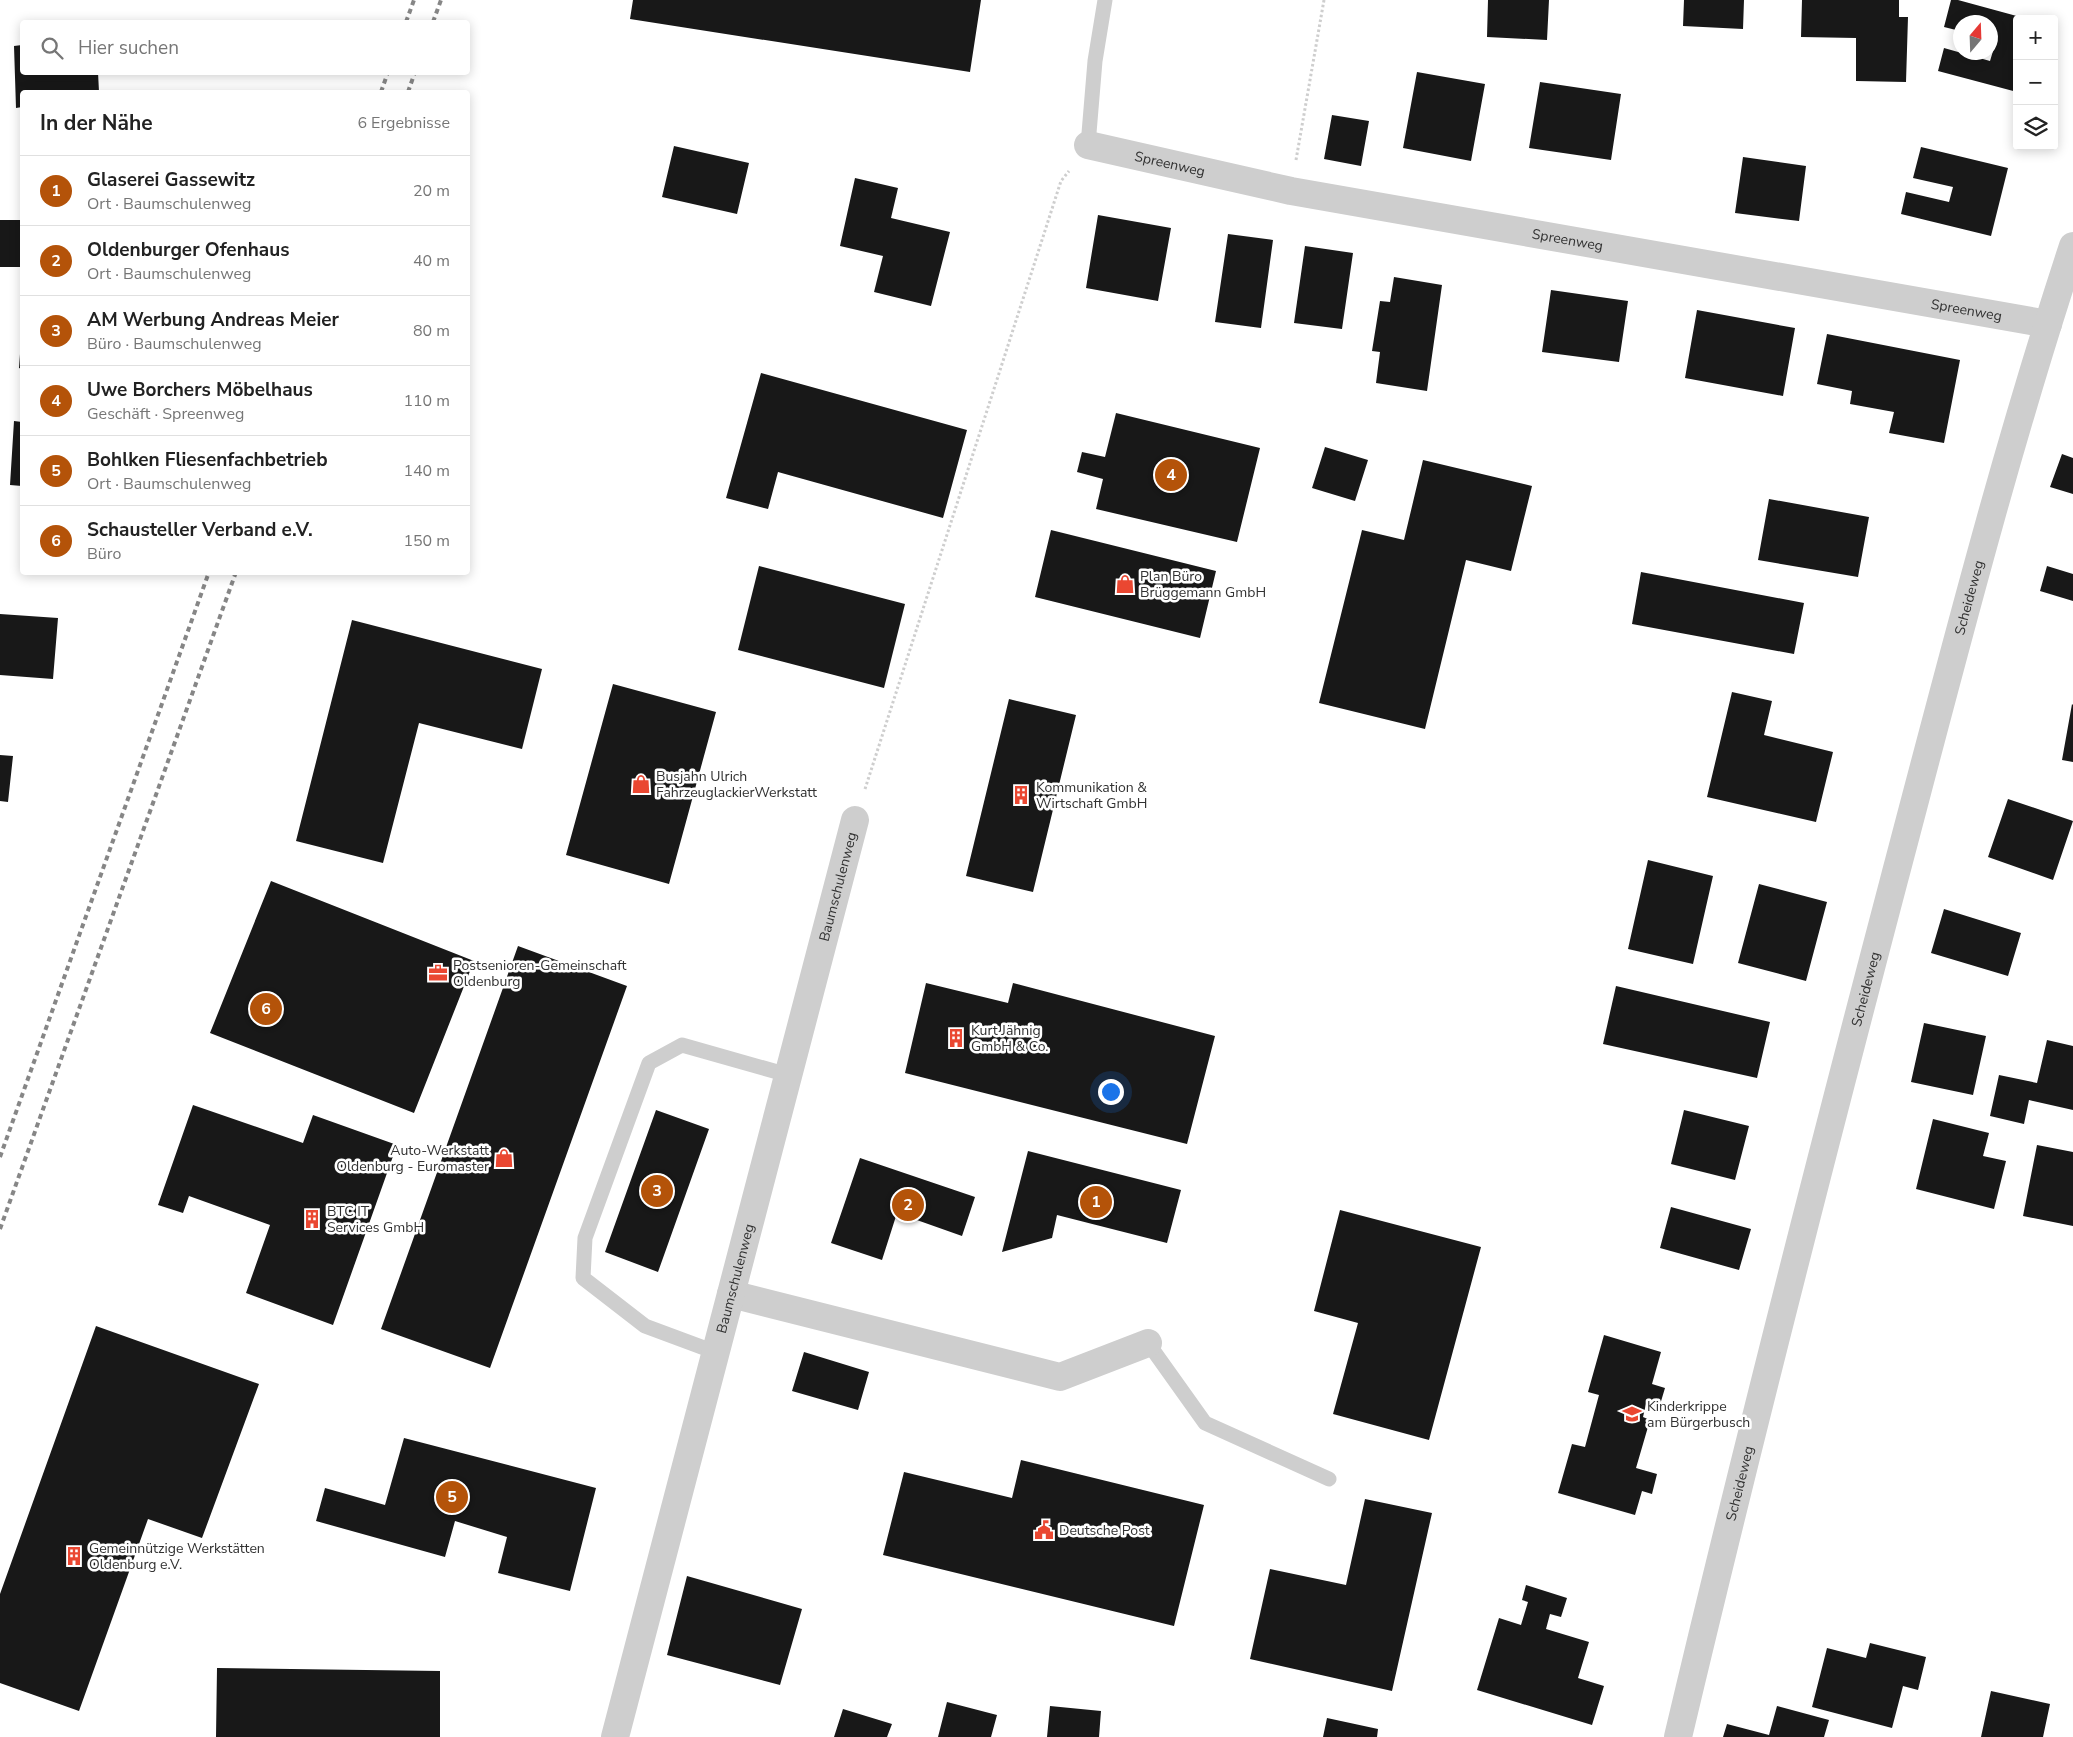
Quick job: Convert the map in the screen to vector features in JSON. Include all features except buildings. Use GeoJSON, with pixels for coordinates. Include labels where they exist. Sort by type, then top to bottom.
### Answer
{"type":"FeatureCollection","features":[{"type":"Feature","properties":{"kind":"street","name":"Spreenweg"},"geometry":{"type":"LineString","coordinates":[[1088,145],[1291,191],[2048,324]]}},
{"type":"Feature","properties":{"kind":"street","name":"Scheideweg"},"geometry":{"type":"LineString","coordinates":[[1678,1737],[1728,1527],[1838,1089],[1990,518],[2073,246]]}},
{"type":"Feature","properties":{"kind":"street","name":"Baumschulenweg"},"geometry":{"type":"LineString","coordinates":[[615,1737],[855,820]]}},
{"type":"Feature","properties":{"kind":"street"},"geometry":{"type":"LineString","coordinates":[[731,1294],[1060,1377],[1148,1343]]}},
{"type":"Feature","properties":{"kind":"lane"},"geometry":{"type":"LineString","coordinates":[[1088,145],[1095,60],[1105,0]]}},
{"type":"Feature","properties":{"kind":"lane"},"geometry":{"type":"LineString","coordinates":[[715,1352],[645,1326],[584,1278],[585,1238],[649,1063],[682,1044],[788,1075]]}},
{"type":"Feature","properties":{"kind":"lane"},"geometry":{"type":"LineString","coordinates":[[1148,1343],[1205,1423],[1329,1479]]}},
{"type":"Feature","properties":{"kind":"path"},"geometry":{"type":"LineString","coordinates":[[1291,191],[1324,0]]}},
{"type":"Feature","properties":{"kind":"path"},"geometry":{"type":"LineString","coordinates":[[855,820],[1061,181],[1088,145]]}},
{"type":"Feature","properties":{"kind":"railway"},"geometry":{"type":"LineString","coordinates":[[407,20],[414,0]]}},
{"type":"Feature","properties":{"kind":"railway"},"geometry":{"type":"LineString","coordinates":[[434,20],[441,0]]}},
{"type":"Feature","properties":{"kind":"railway"},"geometry":{"type":"LineString","coordinates":[[382,90],[387,75]]}},
{"type":"Feature","properties":{"kind":"railway"},"geometry":{"type":"LineString","coordinates":[[409,90],[414,75]]}},
{"type":"Feature","properties":{"kind":"railway"},"geometry":{"type":"LineString","coordinates":[[0,1157],[208,575]]}},
{"type":"Feature","properties":{"kind":"railway"},"geometry":{"type":"LineString","coordinates":[[0,1229],[235,575]]}},
{"type":"Feature","properties":{"kind":"place","name":"Uwe Borchers Möbelhaus"},"geometry":{"type":"Point","coordinates":[1171,475]}},
{"type":"Feature","properties":{"kind":"place","name":"Plan Büro Brüggemann GmbH"},"geometry":{"type":"Point","coordinates":[1125,584]}},
{"type":"Feature","properties":{"kind":"place","name":"Busjahn Ulrich FahrzeuglackierWerkstatt"},"geometry":{"type":"Point","coordinates":[641,784]}},
{"type":"Feature","properties":{"kind":"place","name":"Kommunikation & Wirtschaft GmbH"},"geometry":{"type":"Point","coordinates":[1021,795]}},
{"type":"Feature","properties":{"kind":"place","name":"Postsenioren-Gemeinschaft Oldenburg"},"geometry":{"type":"Point","coordinates":[438,973]}},
{"type":"Feature","properties":{"kind":"place","name":"Schausteller Verband e.V."},"geometry":{"type":"Point","coordinates":[266,1009]}},
{"type":"Feature","properties":{"kind":"place","name":"Kurt Jähnig GmbH & Co."},"geometry":{"type":"Point","coordinates":[956,1038]}},
{"type":"Feature","properties":{"kind":"place","name":"Auto-Werkstatt Oldenburg - Euromaster"},"geometry":{"type":"Point","coordinates":[504,1158]}},
{"type":"Feature","properties":{"kind":"place","name":"AM Werbung Andreas Meier"},"geometry":{"type":"Point","coordinates":[657,1191]}},
{"type":"Feature","properties":{"kind":"place","name":"Glaserei Gassewitz"},"geometry":{"type":"Point","coordinates":[1096,1202]}},
{"type":"Feature","properties":{"kind":"place","name":"Oldenburger Ofenhaus"},"geometry":{"type":"Point","coordinates":[908,1205]}},
{"type":"Feature","properties":{"kind":"place","name":"BTC IT Services GmbH"},"geometry":{"type":"Point","coordinates":[312,1219]}},
{"type":"Feature","properties":{"kind":"place","name":"Kinderkrippe am Bürgerbusch"},"geometry":{"type":"Point","coordinates":[1632,1414]}},
{"type":"Feature","properties":{"kind":"place","name":"Bohlken Fliesenfachbetrieb"},"geometry":{"type":"Point","coordinates":[452,1497]}},
{"type":"Feature","properties":{"kind":"place","name":"Deutsche Post"},"geometry":{"type":"Point","coordinates":[1044,1530]}},
{"type":"Feature","properties":{"kind":"place","name":"Gemeinnützige Werkstätten Oldenburg e.V."},"geometry":{"type":"Point","coordinates":[74,1556]}}]}
